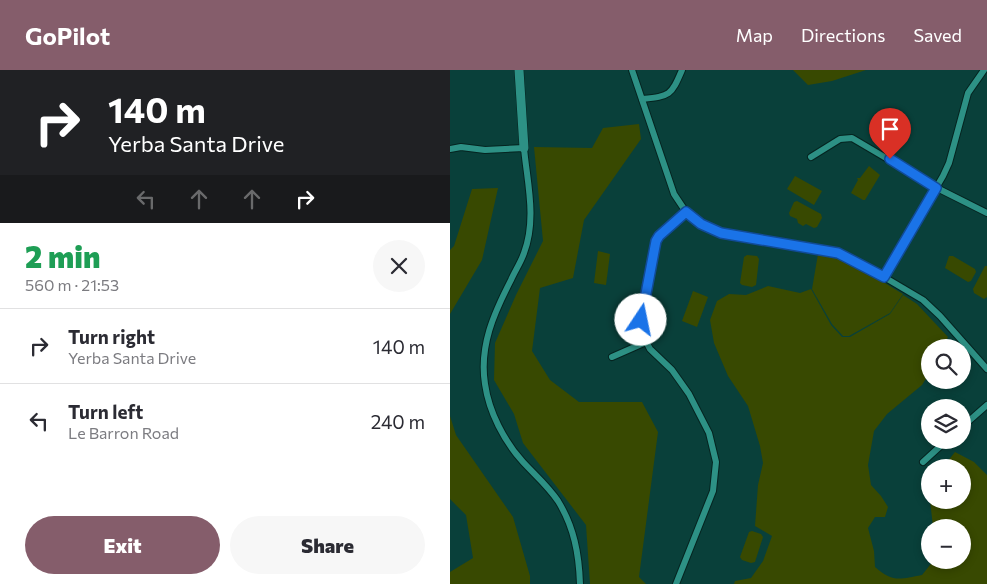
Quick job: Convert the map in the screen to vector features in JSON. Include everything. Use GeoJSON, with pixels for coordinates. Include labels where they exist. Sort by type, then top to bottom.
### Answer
{"type":"FeatureCollection","features":[{"type":"Feature","properties":{"kind":"street"},"geometry":{"type":"LineString","coordinates":[[519,70],[531,221],[524,252],[498,304],[488,331],[483,360],[485,386],[495,418],[512,447],[524,463],[544,482],[565,513],[576,542],[580,584]]}},
{"type":"Feature","properties":{"kind":"street"},"geometry":{"type":"LineString","coordinates":[[632,70],[674,194],[686,212],[701,224],[721,233],[838,253],[923,300],[940,316],[987,369]]}},
{"type":"Feature","properties":{"kind":"street"},"geometry":{"type":"LineString","coordinates":[[642,99],[664,97],[674,90],[682,70]]}},
{"type":"Feature","properties":{"kind":"street"},"geometry":{"type":"LineString","coordinates":[[884,277],[949,163],[968,93],[984,70]]}},
{"type":"Feature","properties":{"kind":"street"},"geometry":{"type":"LineString","coordinates":[[811,157],[840,139],[852,138],[936,188],[987,213]]}},
{"type":"Feature","properties":{"kind":"street"},"geometry":{"type":"LineString","coordinates":[[450,149],[461,147],[485,150],[524,148]]}},
{"type":"Feature","properties":{"kind":"street"},"geometry":{"type":"LineString","coordinates":[[676,584],[713,491],[716,462],[709,433],[689,394],[672,370],[650,349],[641,332],[641,320],[656,241],[659,236],[686,212]]}},
{"type":"Feature","properties":{"kind":"street"},"geometry":{"type":"LineString","coordinates":[[612,356],[646,342]]}},
{"type":"Feature","properties":{"kind":"street"},"geometry":{"type":"LineString","coordinates":[[971,419],[987,405]]}},
{"type":"Feature","properties":{"kind":"street"},"geometry":{"type":"LineString","coordinates":[[926,459],[937,449]]}},
{"type":"Feature","properties":{"kind":"green space"},"geometry":{"type":"Polygon","coordinates":[[[793,70],[866,70],[832,81],[808,85],[793,70]]]}},
{"type":"Feature","properties":{"kind":"green space"},"geometry":{"type":"Polygon","coordinates":[[[639,124],[641,139],[584,220],[573,278],[540,288],[532,351],[550,380],[579,402],[642,402],[658,432],[639,577],[646,584],[590,584],[586,525],[523,443],[514,414],[494,380],[495,343],[543,241],[534,147],[592,148],[603,128],[639,124]]]}},
{"type":"Feature","properties":{"kind":"green space"},"geometry":{"type":"Polygon","coordinates":[[[869,166],[880,175],[865,200],[863,200],[851,193],[858,180],[857,178],[860,178],[869,166]]]}},
{"type":"Feature","properties":{"kind":"green space"},"geometry":{"type":"Polygon","coordinates":[[[795,176],[822,191],[814,205],[787,189],[795,176]]]}},
{"type":"Feature","properties":{"kind":"green space"},"geometry":{"type":"Polygon","coordinates":[[[498,188],[482,260],[450,314],[450,250],[454,246],[472,189],[498,188]]]}},
{"type":"Feature","properties":{"kind":"green space"},"geometry":{"type":"Polygon","coordinates":[[[797,201],[821,214],[822,218],[817,227],[814,228],[806,224],[803,226],[798,223],[797,219],[790,216],[789,213],[794,202],[797,201]]]}},
{"type":"Feature","properties":{"kind":"green space"},"geometry":{"type":"Polygon","coordinates":[[[598,251],[610,254],[606,285],[594,283],[598,251]]]}},
{"type":"Feature","properties":{"kind":"green space"},"geometry":{"type":"Polygon","coordinates":[[[818,254],[830,256],[852,265],[903,294],[890,313],[849,336],[843,336],[832,324],[812,289],[818,254]]]}},
{"type":"Feature","properties":{"kind":"green space"},"geometry":{"type":"Polygon","coordinates":[[[747,255],[757,256],[759,259],[756,285],[752,287],[740,283],[744,257],[747,255]]]}},
{"type":"Feature","properties":{"kind":"green space"},"geometry":{"type":"Polygon","coordinates":[[[949,256],[953,256],[975,269],[976,272],[971,281],[968,282],[945,268],[949,256]]]}},
{"type":"Feature","properties":{"kind":"green space"},"geometry":{"type":"Polygon","coordinates":[[[985,266],[987,266],[987,297],[984,299],[974,293],[973,289],[985,266]]]}},
{"type":"Feature","properties":{"kind":"green space"},"geometry":{"type":"Polygon","coordinates":[[[768,286],[800,293],[811,289],[831,325],[842,337],[850,337],[890,314],[903,295],[917,304],[948,337],[947,339],[921,339],[921,386],[887,414],[874,431],[868,465],[871,485],[888,507],[885,517],[875,517],[868,528],[874,551],[875,567],[892,578],[922,575],[927,569],[971,569],[971,519],[932,519],[931,509],[971,509],[971,460],[987,475],[987,584],[734,584],[735,581],[751,578],[763,561],[772,536],[755,526],[758,485],[763,463],[748,406],[728,376],[714,343],[710,320],[717,301],[729,294],[746,295],[768,286]]]}},
{"type":"Feature","properties":{"kind":"green space"},"geometry":{"type":"Polygon","coordinates":[[[693,291],[708,297],[697,327],[682,321],[693,291]]]}},
{"type":"Feature","properties":{"kind":"green space"},"geometry":{"type":"Polygon","coordinates":[[[450,416],[456,435],[513,517],[530,576],[530,584],[450,584],[450,572],[473,558],[466,515],[450,499],[450,416]]]}},
{"type":"Feature","properties":{"kind":"green space"},"geometry":{"type":"Polygon","coordinates":[[[955,452],[968,459],[949,459],[955,452]]]}},
{"type":"Feature","properties":{"kind":"green space"},"geometry":{"type":"Polygon","coordinates":[[[749,532],[761,534],[763,537],[755,562],[751,563],[742,560],[740,557],[749,532]]]}},
{"type":"Feature","properties":{"kind":"route"},"geometry":{"type":"LineString","coordinates":[[641,320],[656,241],[659,236],[686,212],[701,224],[721,233],[838,253],[884,277],[936,188],[890,159]]}}]}
